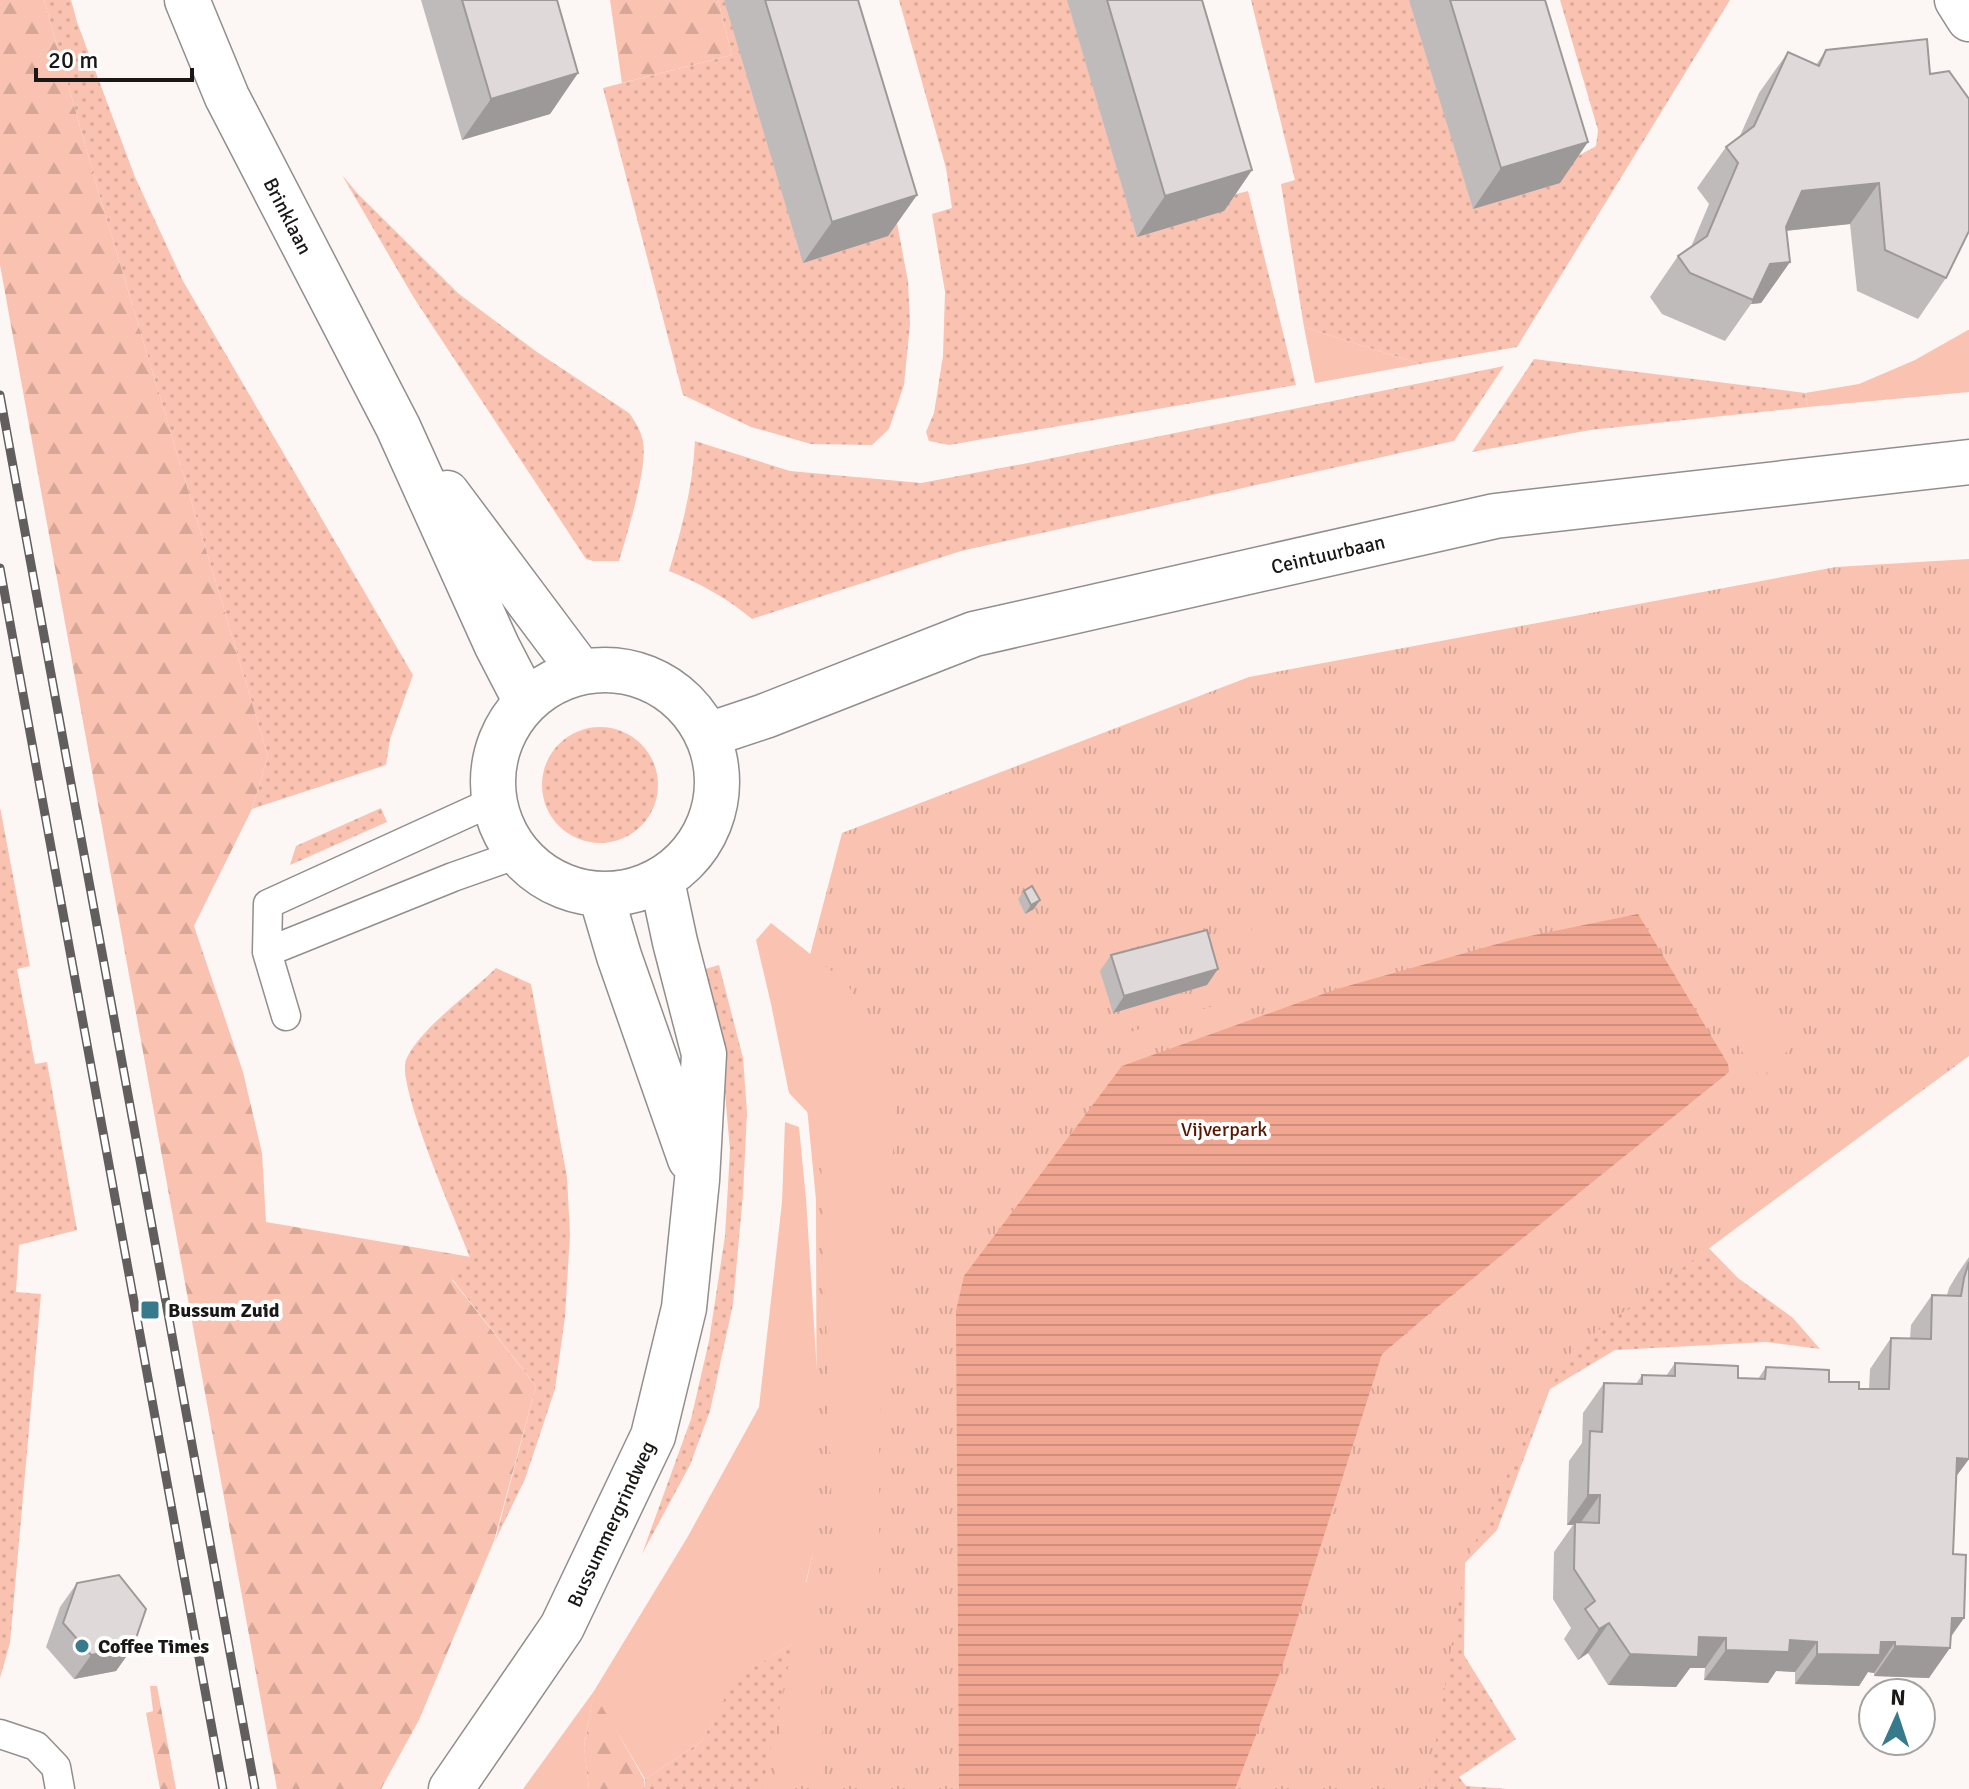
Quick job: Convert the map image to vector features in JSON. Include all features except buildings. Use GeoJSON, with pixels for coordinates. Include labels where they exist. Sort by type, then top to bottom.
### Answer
{"type":"FeatureCollection","features":[{"type":"Feature","properties":{"kind":"main road","name":"Brinklaan"},"geometry":{"type":"LineString","coordinates":[[187,0],[227,97],[398,427],[497,646],[526,702]]}},
{"type":"Feature","properties":{"kind":"main road"},"geometry":{"type":"LineString","coordinates":[[1957,0],[1969,19]]}},
{"type":"Feature","properties":{"kind":"main road","name":"Brinklaan"},"geometry":{"type":"LineString","coordinates":[[398,427],[581,672]]}},
{"type":"Feature","properties":{"kind":"main road","name":"Ceintuurbaan"},"geometry":{"type":"LineString","coordinates":[[708,735],[765,716],[974,634],[1495,516],[1969,462]]}},
{"type":"Feature","properties":{"kind":"main road"},"geometry":{"type":"LineString","coordinates":[[619,670],[656,681],[687,703],[708,735],[718,775],[713,816],[694,853],[662,881],[632,892],[601,895],[555,883],[518,854],[503,829],[494,801],[494,765],[504,731],[526,702],[551,683],[581,672],[619,670]]}},
{"type":"Feature","properties":{"kind":"main road","name":"Bussummergrindweg"},"geometry":{"type":"LineString","coordinates":[[451,1789],[562,1627],[653,1436],[684,1308],[697,1180],[704,1054],[662,881]]}},
{"type":"Feature","properties":{"kind":"main road","name":"Bussummergrindweg"},"geometry":{"type":"LineString","coordinates":[[601,895],[619,956],[697,1180]]}},
{"type":"Feature","properties":{"kind":"lane"},"geometry":{"type":"LineString","coordinates":[[286,1016],[267,952],[268,904],[494,801]]}},
{"type":"Feature","properties":{"kind":"lane"},"geometry":{"type":"LineString","coordinates":[[267,952],[518,854]]}},
{"type":"Feature","properties":{"kind":"lane"},"geometry":{"type":"LineString","coordinates":[[0,1734],[36,1746],[56,1767],[60,1789]]}},
{"type":"Feature","properties":{"kind":"green space"},"geometry":{"type":"Polygon","coordinates":[[[0,0],[44,0],[268,756],[252,809],[194,926],[243,1072],[262,1153],[266,1222],[471,1257],[452,1280],[536,1386],[494,1541],[419,1720],[381,1789],[277,1789],[0,265],[0,0]]]}},
{"type":"Feature","properties":{"kind":"green space"},"geometry":{"type":"Polygon","coordinates":[[[44,0],[71,0],[135,177],[183,281],[413,675],[390,739],[386,765],[252,809],[268,756],[44,0]]]}},
{"type":"Feature","properties":{"kind":"green space"},"geometry":{"type":"Polygon","coordinates":[[[610,0],[718,0],[732,55],[622,83],[610,0]]]}},
{"type":"Feature","properties":{"kind":"green space"},"geometry":{"type":"Polygon","coordinates":[[[718,0],[810,0],[897,223],[908,281],[910,324],[904,385],[889,429],[872,445],[811,444],[751,427],[683,395],[603,88],[732,55],[718,0]]]}},
{"type":"Feature","properties":{"kind":"green space"},"geometry":{"type":"Polygon","coordinates":[[[899,0],[1161,0],[1220,198],[1248,191],[1296,385],[949,445],[929,441],[926,432],[934,413],[943,356],[945,292],[932,214],[952,208],[946,168],[899,0]]]}},
{"type":"Feature","properties":{"kind":"green space"},"geometry":{"type":"Polygon","coordinates":[[[1251,0],[1499,0],[1567,162],[1596,146],[1598,130],[1560,0],[1730,0],[1517,347],[1420,364],[1304,327],[1281,184],[1295,180],[1251,0]]]}},
{"type":"Feature","properties":{"kind":"green space"},"geometry":{"type":"Polygon","coordinates":[[[342,175],[459,294],[537,352],[629,413],[641,434],[644,453],[636,501],[619,561],[586,559],[414,298],[342,175]]]}},
{"type":"Feature","properties":{"kind":"green space"},"geometry":{"type":"Polygon","coordinates":[[[1304,327],[1420,364],[1315,383],[1304,327]]]}},
{"type":"Feature","properties":{"kind":"green space"},"geometry":{"type":"Polygon","coordinates":[[[1969,330],[1969,392],[1808,407],[1805,393],[1859,384],[1915,360],[1969,330]]]}},
{"type":"Feature","properties":{"kind":"green space"},"geometry":{"type":"Polygon","coordinates":[[[1534,359],[1805,393],[1808,407],[1590,430],[1472,452],[1534,359]]]}},
{"type":"Feature","properties":{"kind":"green space"},"geometry":{"type":"Polygon","coordinates":[[[1504,366],[1454,441],[961,551],[752,619],[713,592],[669,571],[686,507],[695,441],[790,471],[921,483],[1504,366]]]}},
{"type":"Feature","properties":{"kind":"green space","name":"Vijverpark"},"geometry":{"type":"Polygon","coordinates":[[[1969,559],[1969,1056],[1573,1349],[1544,1399],[1465,1563],[1428,1789],[762,1789],[812,1556],[817,1553],[816,1200],[797,1004],[842,833],[1249,677],[1836,567],[1969,559]]]}},
{"type":"Feature","properties":{"kind":"green space"},"geometry":{"type":"Polygon","coordinates":[[[600,727],[622,731],[641,744],[654,763],[658,785],[654,807],[641,826],[622,839],[600,843],[578,839],[559,826],[546,807],[542,785],[546,763],[559,744],[578,731],[600,727]]]}},
{"type":"Feature","properties":{"kind":"green space"},"geometry":{"type":"Polygon","coordinates":[[[0,807],[30,966],[17,969],[35,1064],[47,1062],[77,1230],[19,1245],[16,1292],[41,1294],[10,1643],[0,1678],[0,807]]]}},
{"type":"Feature","properties":{"kind":"green space"},"geometry":{"type":"Polygon","coordinates":[[[381,808],[387,822],[290,865],[296,846],[381,808]]]}},
{"type":"Feature","properties":{"kind":"green space"},"geometry":{"type":"Polygon","coordinates":[[[1193,875],[1217,884],[1250,904],[1274,927],[1273,949],[1262,965],[1206,984],[1201,977],[1250,957],[1252,925],[1236,899],[1193,875]]]}},
{"type":"Feature","properties":{"kind":"green space"},"geometry":{"type":"Polygon","coordinates":[[[771,923],[847,983],[877,1038],[896,1088],[879,1444],[879,1593],[835,1608],[821,1158],[812,1117],[789,1093],[756,940],[771,923]]]}},
{"type":"Feature","properties":{"kind":"green space"},"geometry":{"type":"Polygon","coordinates":[[[719,965],[743,1058],[747,1112],[733,1304],[710,1411],[690,1465],[642,1554],[691,1419],[709,1341],[725,1236],[730,1150],[723,1070],[702,970],[719,965]]]}},
{"type":"Feature","properties":{"kind":"green space"},"geometry":{"type":"Polygon","coordinates":[[[496,968],[531,984],[567,1177],[570,1235],[565,1317],[555,1389],[525,1479],[495,1541],[536,1386],[452,1279],[470,1257],[419,1125],[405,1074],[406,1060],[422,1036],[496,968]]]}},
{"type":"Feature","properties":{"kind":"green space"},"geometry":{"type":"Polygon","coordinates":[[[1745,978],[1794,1044],[1761,1079],[1709,1003],[1745,978]]]}},
{"type":"Feature","properties":{"kind":"green space"},"geometry":{"type":"Polygon","coordinates":[[[1251,994],[1256,1004],[1134,1041],[1130,1032],[1251,994]]]}},
{"type":"Feature","properties":{"kind":"green space"},"geometry":{"type":"Polygon","coordinates":[[[785,1122],[799,1127],[817,1372],[817,1554],[812,1556],[806,1582],[819,1591],[823,1781],[775,1780],[793,1643],[735,1679],[702,1741],[645,1779],[594,1693],[584,1746],[589,1789],[523,1789],[594,1691],[687,1538],[759,1407],[782,1202],[785,1122]]]}},
{"type":"Feature","properties":{"kind":"green space"},"geometry":{"type":"Polygon","coordinates":[[[1694,1233],[1738,1278],[1793,1318],[1820,1349],[1766,1342],[1615,1350],[1550,1389],[1497,1530],[1465,1563],[1464,1655],[1516,1739],[1459,1777],[1466,1786],[1508,1789],[1332,1789],[1392,1487],[1694,1233]]]}},
{"type":"Feature","properties":{"kind":"green space"},"geometry":{"type":"Polygon","coordinates":[[[793,1643],[822,1789],[645,1789],[645,1779],[702,1741],[734,1679],[793,1643]]]}},
{"type":"Feature","properties":{"kind":"green space"},"geometry":{"type":"Polygon","coordinates":[[[150,1686],[157,1686],[176,1789],[160,1789],[146,1713],[153,1711],[150,1686]]]}},
{"type":"Feature","properties":{"kind":"green space"},"geometry":{"type":"Polygon","coordinates":[[[594,1691],[644,1779],[645,1789],[589,1789],[584,1747],[594,1691]]]}},
{"type":"Feature","properties":{"kind":"shaded area"},"geometry":{"type":"Polygon","coordinates":[[[1638,914],[1728,1064],[1729,1072],[1382,1354],[1281,1670],[1235,1789],[959,1789],[956,1311],[964,1276],[1122,1066],[1337,989],[1515,939],[1638,914]]]}},
{"type":"Feature","properties":{"kind":"railway"},"geometry":{"type":"LineString","coordinates":[[0,395],[255,1789]]}},
{"type":"Feature","properties":{"kind":"railway"},"geometry":{"type":"LineString","coordinates":[[0,568],[223,1789]]}},
{"type":"Feature","properties":{"kind":"place","name":"Bussum Zuid"},"geometry":{"type":"Point","coordinates":[150,1310]}},
{"type":"Feature","properties":{"kind":"place","name":"Coffee Times"},"geometry":{"type":"Point","coordinates":[82,1646]}}]}
